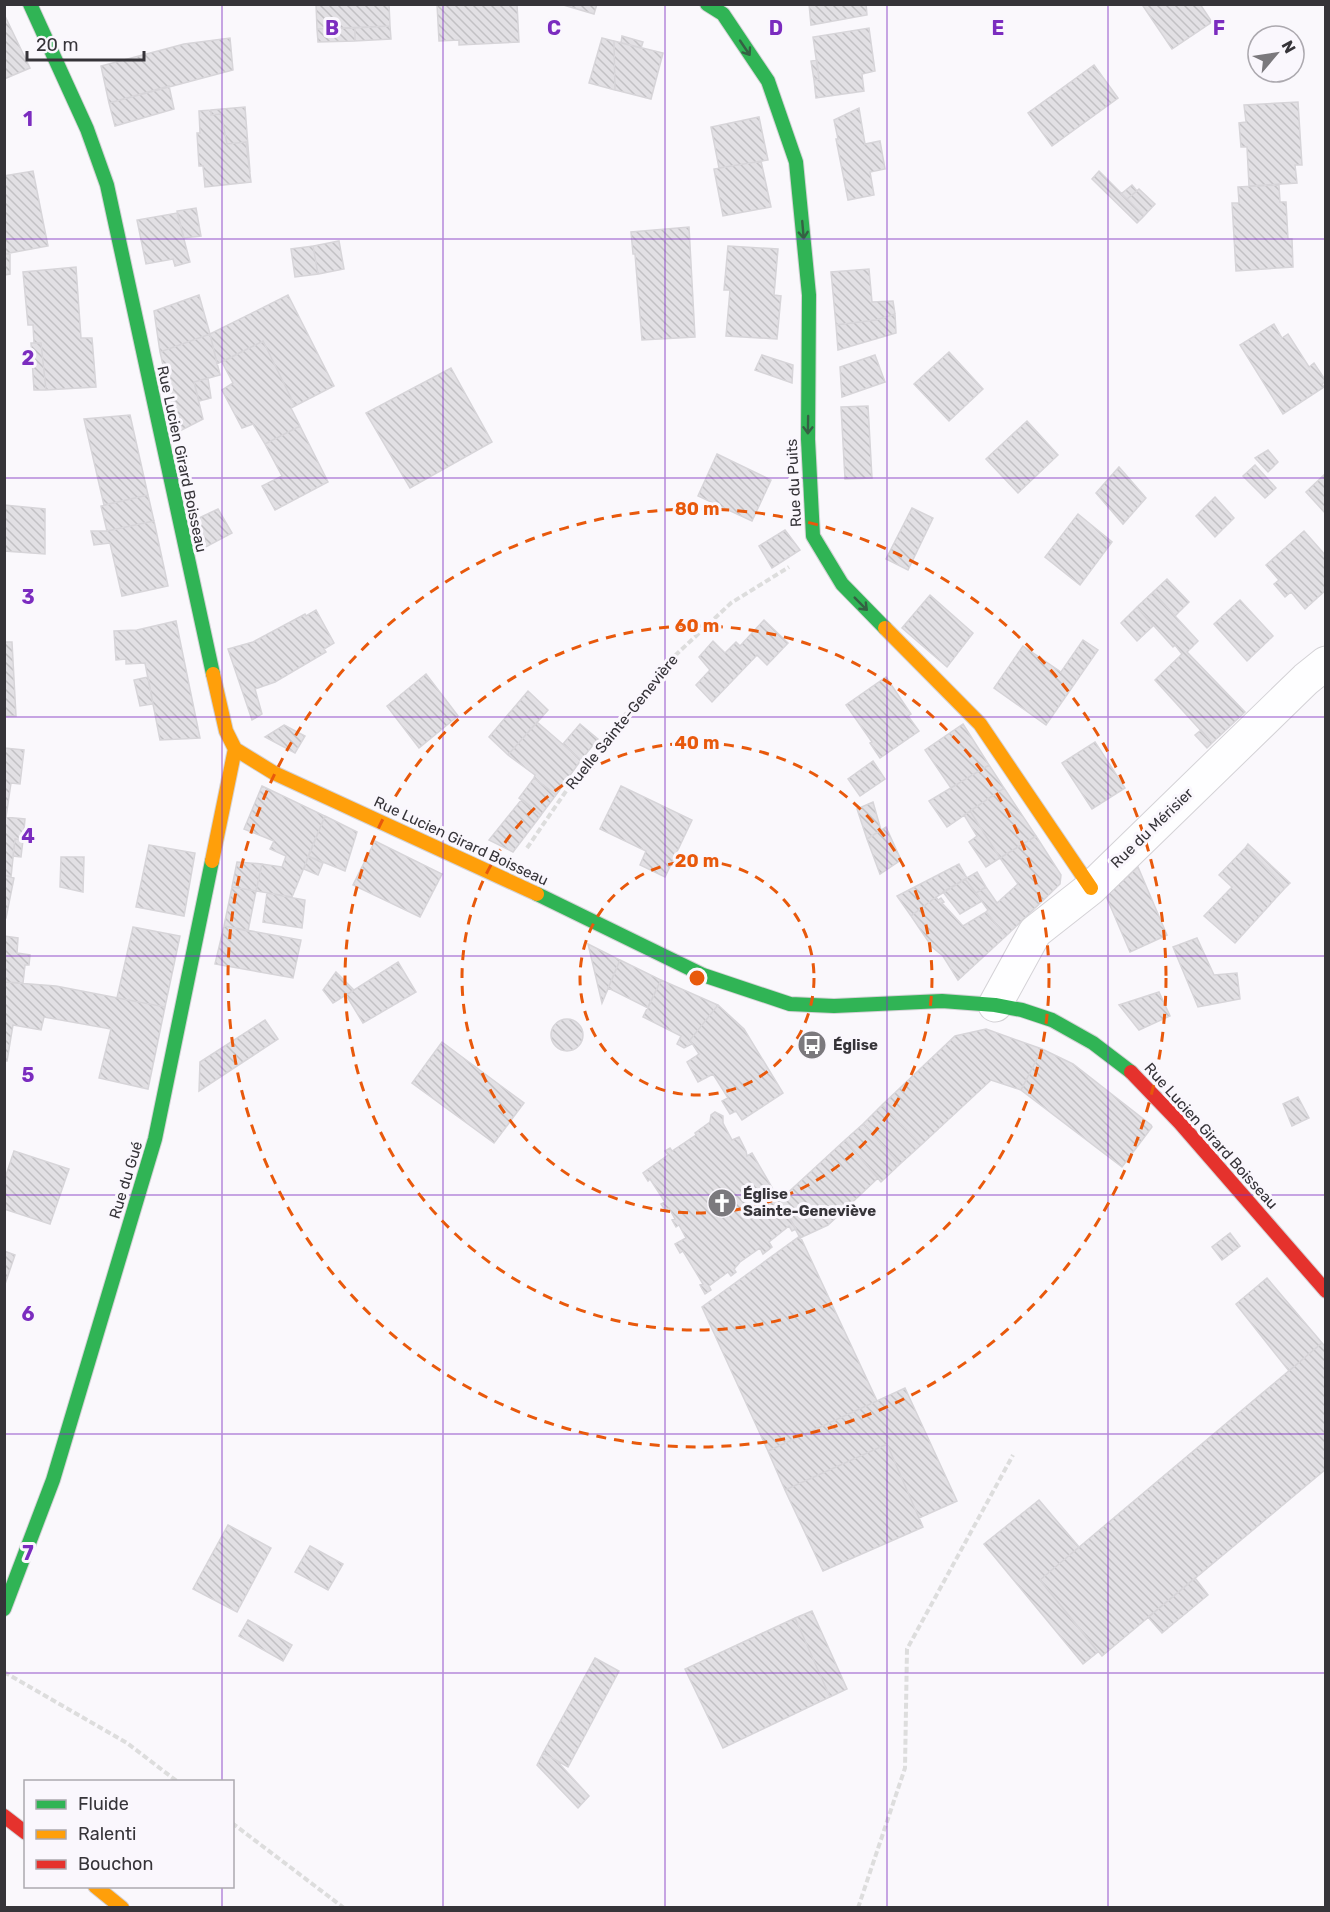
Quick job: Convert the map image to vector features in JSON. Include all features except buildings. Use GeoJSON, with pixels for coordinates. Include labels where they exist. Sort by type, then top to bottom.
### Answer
{"type":"FeatureCollection","features":[{"type":"Feature","properties":{"kind":"street","name":"Rue Lucien Girard Boisseau"},"geometry":{"type":"LineString","coordinates":[[30,4],[87,129],[107,185],[226,731],[235,749],[274,773],[507,879],[704,975],[790,1004],[834,1006],[942,1001],[995,1005],[1022,1010],[1052,1020],[1093,1043],[1130,1071],[1180,1123],[1326,1291]]}},
{"type":"Feature","properties":{"kind":"street","name":"Rue du Puits"},"geometry":{"type":"LineString","coordinates":[[707,4],[723,14],[768,81],[796,162],[809,295],[808,439],[813,536],[842,584],[980,724],[1091,888]]}},
{"type":"Feature","properties":{"kind":"street","name":"Rue du Mérisier"},"geometry":{"type":"LineString","coordinates":[[995,1005],[1035,932],[1091,888],[1297,687],[1326,663]]}},
{"type":"Feature","properties":{"kind":"street","name":"Rue du Gué"},"geometry":{"type":"LineString","coordinates":[[4,1609],[53,1480],[155,1139],[235,749]]}},
{"type":"Feature","properties":{"kind":"street"},"geometry":{"type":"LineString","coordinates":[[4,1816],[24,1831]]}},
{"type":"Feature","properties":{"kind":"street"},"geometry":{"type":"LineString","coordinates":[[96,1888],[122,1908]]}},
{"type":"Feature","properties":{"kind":"path","name":"Ruelle Sainte-Genevière"},"geometry":{"type":"LineString","coordinates":[[507,879],[575,778],[664,666],[731,603],[820,548]]}},
{"type":"Feature","properties":{"kind":"path"},"geometry":{"type":"LineString","coordinates":[[858,1908],[905,1768],[907,1649],[1013,1455]]}},
{"type":"Feature","properties":{"kind":"path"},"geometry":{"type":"LineString","coordinates":[[4,1672],[127,1743],[175,1780]]}},
{"type":"Feature","properties":{"kind":"path"},"geometry":{"type":"LineString","coordinates":[[234,1825],[344,1908]]}},
{"type":"Feature","properties":{"kind":"traffic: fast"},"geometry":{"type":"LineString","coordinates":[[30,4],[87,129],[107,185],[213,674]]}},
{"type":"Feature","properties":{"kind":"traffic: fast"},"geometry":{"type":"LineString","coordinates":[[707,4],[723,14],[768,81],[796,162],[809,295],[808,439],[813,536],[842,584],[885,628]]}},
{"type":"Feature","properties":{"kind":"traffic: fast"},"geometry":{"type":"LineString","coordinates":[[4,1609],[53,1480],[155,1139],[212,861]]}},
{"type":"Feature","properties":{"kind":"traffic: fast"},"geometry":{"type":"LineString","coordinates":[[537,894],[703,975],[790,1004],[834,1006],[942,1001],[995,1005],[1022,1010],[1052,1020],[1093,1043],[1131,1072]]}},
{"type":"Feature","properties":{"kind":"traffic: slow"},"geometry":{"type":"LineString","coordinates":[[885,628],[980,724],[1091,888]]}},
{"type":"Feature","properties":{"kind":"traffic: slow"},"geometry":{"type":"LineString","coordinates":[[213,674],[226,731],[235,749],[274,773],[537,894]]}},
{"type":"Feature","properties":{"kind":"traffic: slow"},"geometry":{"type":"LineString","coordinates":[[212,861],[235,749]]}},
{"type":"Feature","properties":{"kind":"traffic: slow"},"geometry":{"type":"LineString","coordinates":[[97,1888],[122,1908]]}},
{"type":"Feature","properties":{"kind":"traffic: jam"},"geometry":{"type":"LineString","coordinates":[[1131,1072],[1180,1123],[1326,1291]]}},
{"type":"Feature","properties":{"kind":"traffic: jam"},"geometry":{"type":"LineString","coordinates":[[4,1816],[24,1831]]}},
{"type":"Feature","properties":{"kind":"place","name":"Église"},"geometry":{"type":"Point","coordinates":[812,1045]}},
{"type":"Feature","properties":{"kind":"place","name":"Église Sainte-Geneviève"},"geometry":{"type":"Point","coordinates":[722,1203]}}]}
